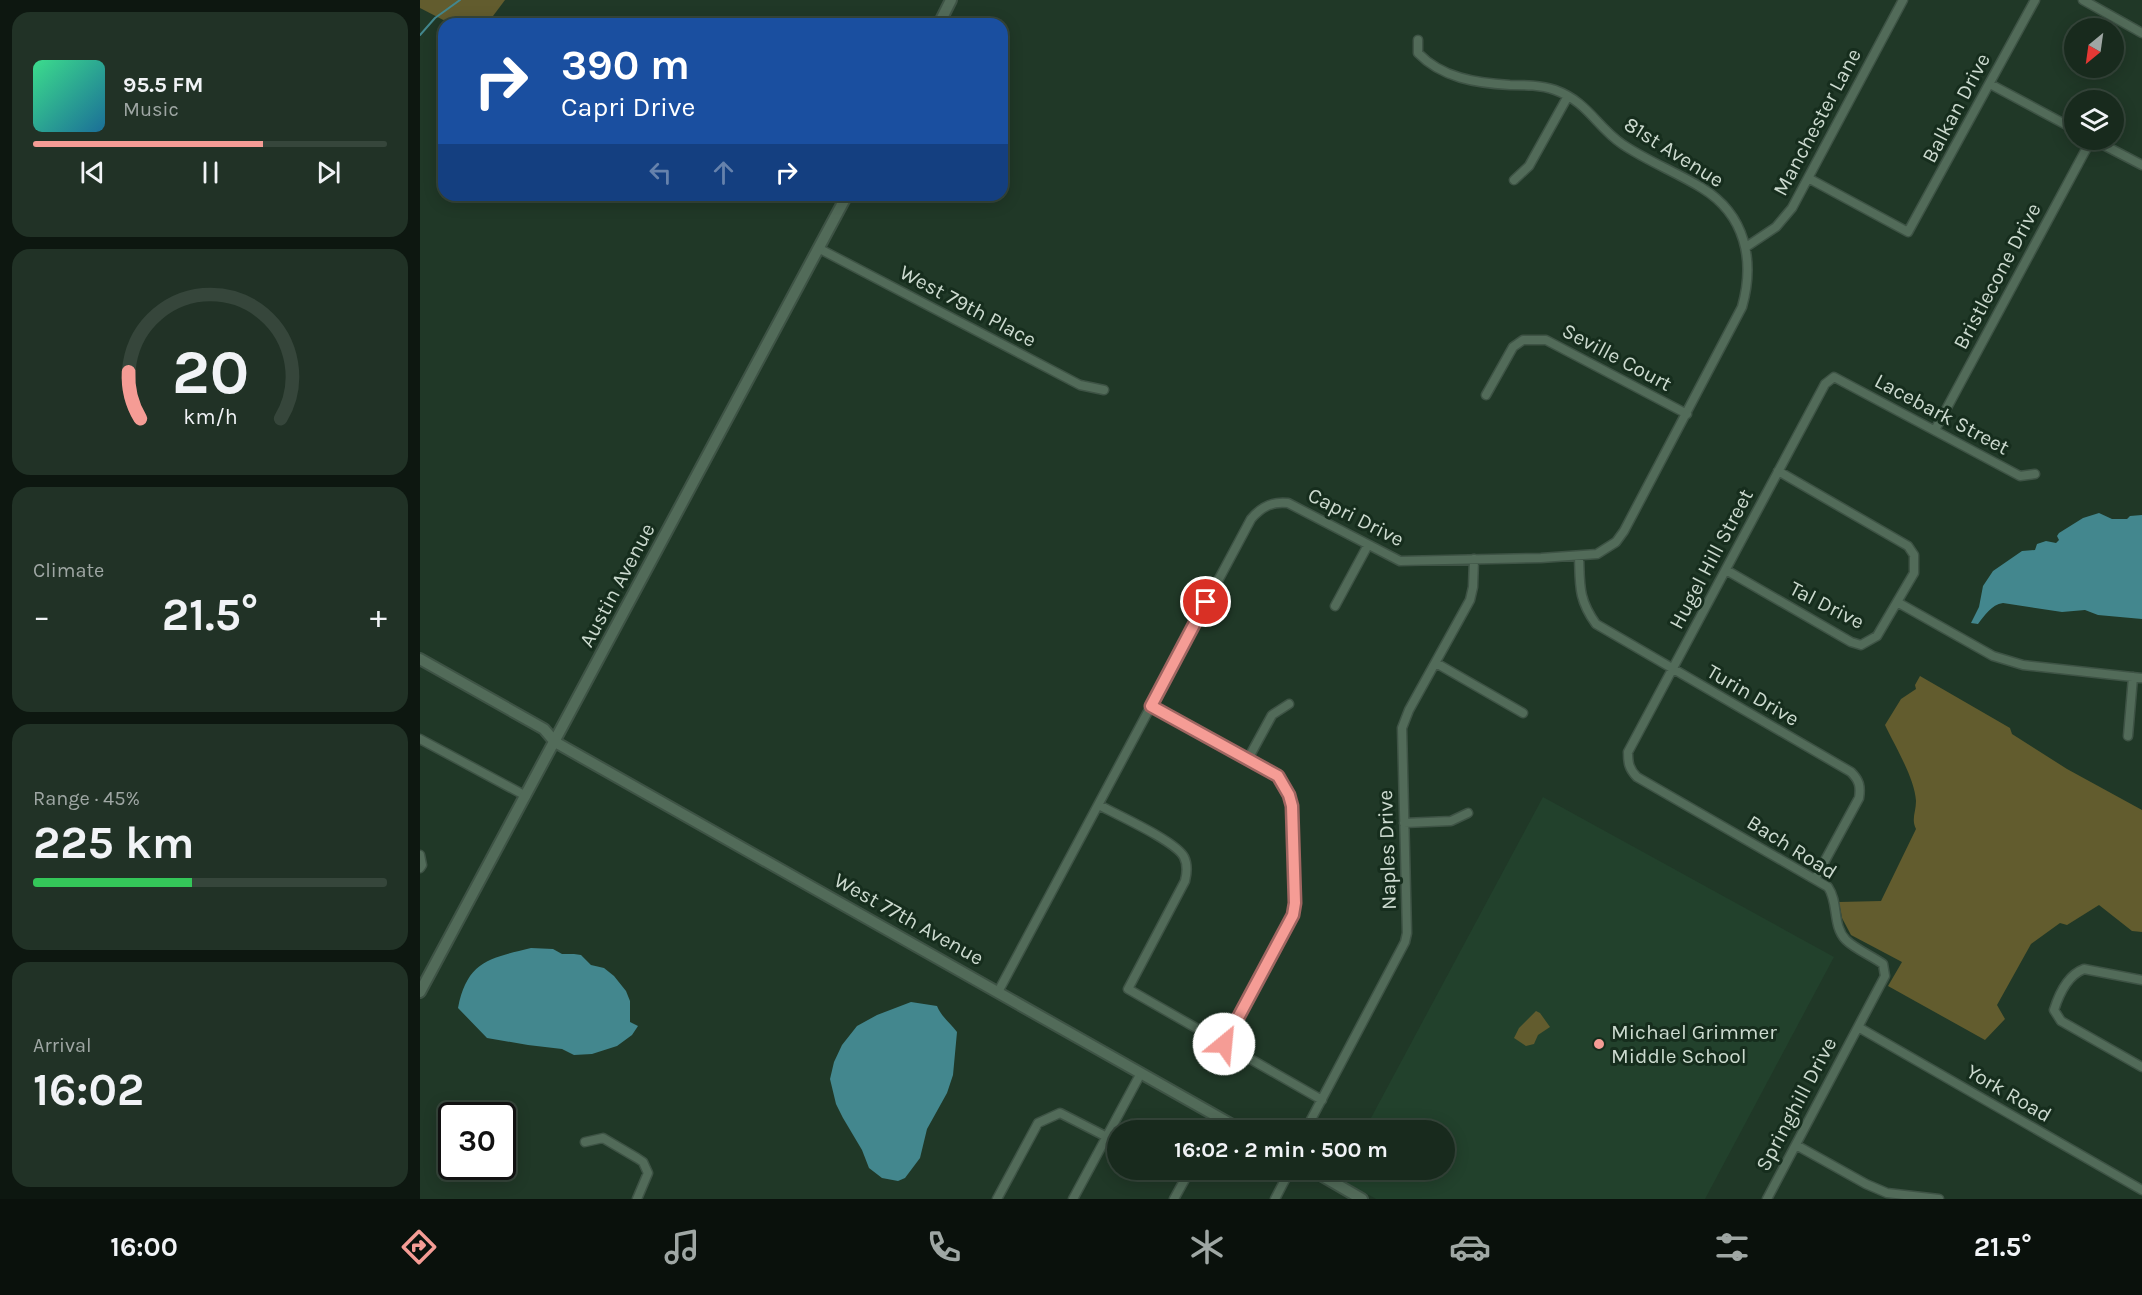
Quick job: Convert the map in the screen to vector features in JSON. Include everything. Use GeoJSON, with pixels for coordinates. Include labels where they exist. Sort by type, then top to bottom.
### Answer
{"type":"FeatureCollection","features":[{"type":"Feature","properties":{"kind":"street"},"geometry":{"type":"LineString","coordinates":[[942,18],[951,0]]}},
{"type":"Feature","properties":{"kind":"street","name":"Manchester Lane"},"geometry":{"type":"LineString","coordinates":[[1746,247],[1776,227],[1792,207],[1903,0]]}},
{"type":"Feature","properties":{"kind":"street","name":"Balkan Drive"},"geometry":{"type":"LineString","coordinates":[[1808,178],[1908,232],[2035,0]]}},
{"type":"Feature","properties":{"kind":"street"},"geometry":{"type":"LineString","coordinates":[[2083,0],[2142,33]]}},
{"type":"Feature","properties":{"kind":"street","name":"81st Avenue"},"geometry":{"type":"LineString","coordinates":[[1418,40],[1418,53],[1429,64],[1447,73],[1477,82],[1532,85],[1553,89],[1568,96],[1585,107],[1620,143],[1703,188],[1717,199],[1737,225],[1749,261],[1748,279]]}},
{"type":"Feature","properties":{"kind":"street"},"geometry":{"type":"LineString","coordinates":[[1990,84],[2064,124]]}},
{"type":"Feature","properties":{"kind":"street"},"geometry":{"type":"LineString","coordinates":[[1514,180],[1529,166],[1568,96]]}},
{"type":"Feature","properties":{"kind":"street","name":"Bristlecone Drive"},"geometry":{"type":"LineString","coordinates":[[1935,430],[2087,150]]}},
{"type":"Feature","properties":{"kind":"street"},"geometry":{"type":"LineString","coordinates":[[2112,150],[2142,165]]}},
{"type":"Feature","properties":{"kind":"street","name":"Austin Avenue"},"geometry":{"type":"LineString","coordinates":[[420,992],[844,201]]}},
{"type":"Feature","properties":{"kind":"street","name":"West 79th Place"},"geometry":{"type":"LineString","coordinates":[[818,248],[1080,385],[1104,390]]}},
{"type":"Feature","properties":{"kind":"street","name":"Capri Drive"},"geometry":{"type":"LineString","coordinates":[[998,992],[1257,512],[1272,504],[1288,503],[1400,561],[1597,554],[1620,536],[1687,414],[1742,308],[1748,279]]}},
{"type":"Feature","properties":{"kind":"street","name":"Seville Court"},"geometry":{"type":"LineString","coordinates":[[1486,395],[1513,347],[1523,340],[1546,340],[1687,414]]}},
{"type":"Feature","properties":{"kind":"street","name":"Lacebark Street"},"geometry":{"type":"LineString","coordinates":[[1834,377],[2020,476],[2035,474]]}},
{"type":"Feature","properties":{"kind":"street","name":"Hugel Hill Street"},"geometry":{"type":"LineString","coordinates":[[1628,762],[1628,752],[1672,669],[1825,384],[1834,377]]}},
{"type":"Feature","properties":{"kind":"street"},"geometry":{"type":"LineString","coordinates":[[1778,471],[1908,546],[1914,555],[1914,573],[1897,602],[1994,656],[2023,666],[2138,678],[2128,736]]}},
{"type":"Feature","properties":{"kind":"street"},"geometry":{"type":"LineString","coordinates":[[1335,606],[1368,545]]}},
{"type":"Feature","properties":{"kind":"street","name":"Turin Drive"},"geometry":{"type":"LineString","coordinates":[[1579,556],[1581,596],[1585,609],[1596,624],[1851,771],[1858,779],[1861,787],[1859,798],[1815,879]]}},
{"type":"Feature","properties":{"kind":"street","name":"Naples Drive"},"geometry":{"type":"LineString","coordinates":[[1311,1120],[1405,942],[1407,933],[1402,728],[1409,710],[1470,600],[1474,560]]}},
{"type":"Feature","properties":{"kind":"street","name":"Tal Drive"},"geometry":{"type":"LineString","coordinates":[[1725,570],[1851,642],[1861,645],[1877,636],[1897,602]]}},
{"type":"Feature","properties":{"kind":"street","name":"West 77th Avenue"},"geometry":{"type":"LineString","coordinates":[[420,659],[544,729],[555,742],[1223,1120]]}},
{"type":"Feature","properties":{"kind":"street"},"geometry":{"type":"LineString","coordinates":[[1436,663],[1523,713]]}},
{"type":"Feature","properties":{"kind":"street"},"geometry":{"type":"LineString","coordinates":[[1248,759],[1272,715],[1289,704]]}},
{"type":"Feature","properties":{"kind":"street"},"geometry":{"type":"LineString","coordinates":[[1151,706],[1278,776],[1289,795],[1292,806],[1295,903],[1288,926],[1224,1044]]}},
{"type":"Feature","properties":{"kind":"street"},"geometry":{"type":"LineString","coordinates":[[420,739],[526,796]]}},
{"type":"Feature","properties":{"kind":"street","name":"Bach Road"},"geometry":{"type":"LineString","coordinates":[[1628,762],[1637,777],[1828,887],[1834,895],[1839,927],[1846,941],[1882,964],[1885,976],[1858,1028]]}},
{"type":"Feature","properties":{"kind":"street"},"geometry":{"type":"LineString","coordinates":[[1099,805],[1173,845],[1185,858],[1187,865],[1185,881],[1128,989],[1322,1100]]}},
{"type":"Feature","properties":{"kind":"street"},"geometry":{"type":"LineString","coordinates":[[1404,823],[1451,821],[1468,813]]}},
{"type":"Feature","properties":{"kind":"street"},"geometry":{"type":"LineString","coordinates":[[420,855],[422,865],[420,868]]}},
{"type":"Feature","properties":{"kind":"street"},"geometry":{"type":"LineString","coordinates":[[2142,980],[2095,970],[2084,969],[2075,972],[2054,1010],[2061,1022],[2142,1067]]}},
{"type":"Feature","properties":{"kind":"street","name":"Springhill Drive"},"geometry":{"type":"LineString","coordinates":[[1767,1199],[1858,1028]]}},
{"type":"Feature","properties":{"kind":"street","name":"York Road"},"geometry":{"type":"LineString","coordinates":[[1858,1028],[2142,1190]]}},
{"type":"Feature","properties":{"kind":"street"},"geometry":{"type":"LineString","coordinates":[[1116,1120],[1141,1073]]}},
{"type":"Feature","properties":{"kind":"street"},"geometry":{"type":"LineString","coordinates":[[997,1199],[1038,1123],[1049,1116],[1060,1113],[1107,1137],[1073,1199]]}},
{"type":"Feature","properties":{"kind":"street"},"geometry":{"type":"LineString","coordinates":[[585,1142],[603,1138],[643,1162],[648,1173],[637,1199]]}},
{"type":"Feature","properties":{"kind":"street"},"geometry":{"type":"LineString","coordinates":[[1796,1145],[1885,1196],[1940,1199]]}},
{"type":"Feature","properties":{"kind":"street"},"geometry":{"type":"LineString","coordinates":[[1174,1199],[1184,1180]]}},
{"type":"Feature","properties":{"kind":"street"},"geometry":{"type":"LineString","coordinates":[[1275,1199],[1285,1180]]}},
{"type":"Feature","properties":{"kind":"street"},"geometry":{"type":"LineString","coordinates":[[1329,1180],[1362,1199]]}},
{"type":"Feature","properties":{"kind":"shaded area"},"geometry":{"type":"Polygon","coordinates":[[[420,0],[505,0],[492,18],[439,18],[420,8],[420,0]]]}},
{"type":"Feature","properties":{"kind":"shaded area"},"geometry":{"type":"Polygon","coordinates":[[[1920,676],[2010,728],[2012,734],[2067,769],[2142,810],[2142,932],[2132,931],[2099,905],[2067,925],[2060,923],[2031,944],[1997,1005],[2005,1019],[1985,1040],[1888,986],[1902,962],[1851,935],[1842,918],[1839,902],[1881,901],[1916,829],[1915,792],[1904,763],[1885,725],[1901,699],[1916,689],[1915,685],[1920,676]]]}},
{"type":"Feature","properties":{"kind":"shaded area","name":"Michael Grimmer Middle School"},"geometry":{"type":"Polygon","coordinates":[[[1543,797],[1834,957],[1705,1199],[1376,1199],[1343,1180],[1455,1180],[1455,1120],[1370,1120],[1543,797]]]}},
{"type":"Feature","properties":{"kind":"shaded area"},"geometry":{"type":"Polygon","coordinates":[[[1536,1011],[1550,1027],[1538,1035],[1534,1044],[1526,1046],[1514,1038],[1519,1028],[1536,1011]]]}},
{"type":"Feature","properties":{"kind":"water"},"geometry":{"type":"Polygon","coordinates":[[[2099,513],[2112,519],[2127,519],[2130,516],[2142,515],[2142,619],[2098,615],[2085,610],[2062,612],[2003,603],[1992,608],[1978,624],[1971,623],[1979,607],[1983,586],[1993,571],[2022,551],[2035,550],[2037,544],[2046,541],[2056,543],[2059,540],[2057,536],[2059,533],[2083,518],[2099,513]]]}},
{"type":"Feature","properties":{"kind":"water"},"geometry":{"type":"Polygon","coordinates":[[[531,948],[553,949],[562,954],[581,955],[591,965],[604,968],[614,976],[626,991],[630,1001],[630,1022],[638,1026],[632,1035],[617,1046],[592,1054],[574,1055],[562,1049],[487,1038],[458,1008],[467,980],[482,964],[492,959],[531,948]]]}},
{"type":"Feature","properties":{"kind":"water"},"geometry":{"type":"Polygon","coordinates":[[[911,1002],[937,1006],[957,1032],[953,1075],[947,1093],[927,1129],[920,1158],[905,1178],[898,1181],[882,1178],[869,1168],[862,1150],[836,1104],[830,1079],[834,1062],[842,1045],[857,1026],[877,1015],[911,1002]]]}},
{"type":"Feature","properties":{"kind":"waterway"},"geometry":{"type":"LineString","coordinates":[[420,35],[435,18],[460,0]]}},
{"type":"Feature","properties":{"kind":"place","name":"Michael Grimmer Middle School"},"geometry":{"type":"Point","coordinates":[1599,1044]}},
{"type":"Feature","properties":{"kind":"route"},"geometry":{"type":"LineString","coordinates":[[1206,602],[1151,706],[1278,776],[1285,786],[1292,806],[1295,903],[1293,915],[1224,1044]]}}]}
